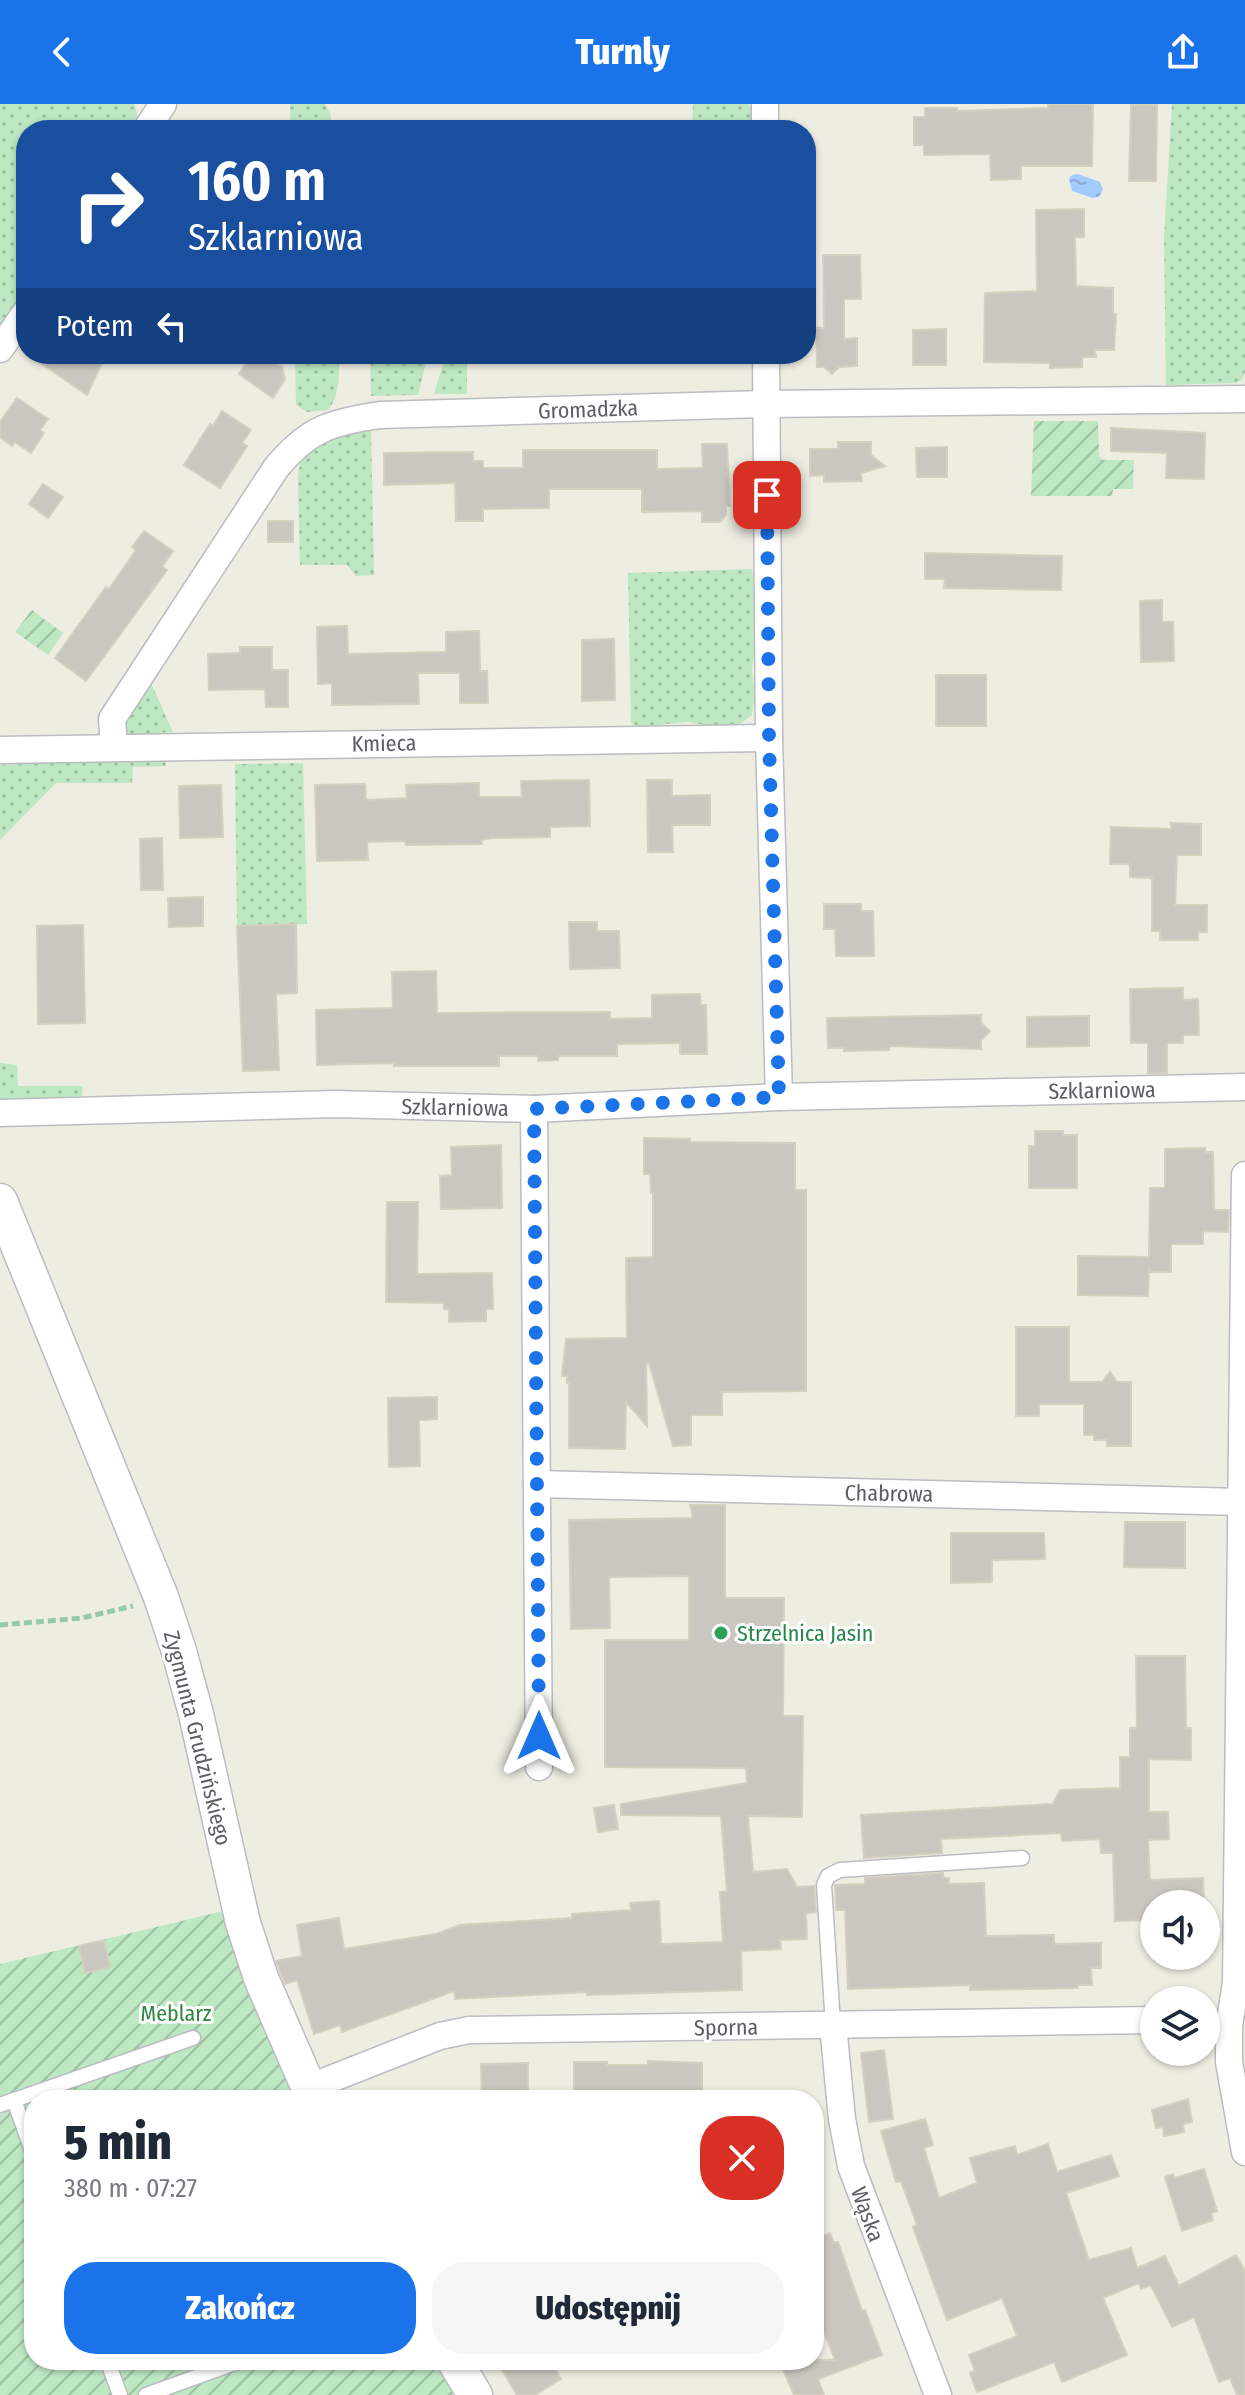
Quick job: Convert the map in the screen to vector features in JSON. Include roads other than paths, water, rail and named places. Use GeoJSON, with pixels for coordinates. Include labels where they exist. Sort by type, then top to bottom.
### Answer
{"type":"FeatureCollection","features":[{"type":"Feature","properties":{"kind":"street"},"geometry":{"type":"LineString","coordinates":[[0,349],[16,326]]}},
{"type":"Feature","properties":{"kind":"street"},"geometry":{"type":"LineString","coordinates":[[766,364],[769,738],[779,1097]]}},
{"type":"Feature","properties":{"kind":"street","name":"Gromadzka"},"geometry":{"type":"LineString","coordinates":[[114,747],[112,719],[276,468],[294,445],[310,433],[344,421],[380,415],[767,404],[1245,399]]}},
{"type":"Feature","properties":{"kind":"street","name":"Kmieca"},"geometry":{"type":"LineString","coordinates":[[0,750],[769,738]]}},
{"type":"Feature","properties":{"kind":"street","name":"Szklarniowa"},"geometry":{"type":"LineString","coordinates":[[0,1113],[335,1104],[534,1109],[779,1097],[1245,1087]]}},
{"type":"Feature","properties":{"kind":"street"},"geometry":{"type":"LineString","coordinates":[[534,1109],[539,1767]]}},
{"type":"Feature","properties":{"kind":"street"},"geometry":{"type":"LineString","coordinates":[[1245,1175],[1236,1983],[1227,2019],[1231,2076],[1245,2152]]}},
{"type":"Feature","properties":{"kind":"street","name":"Zygmunta Grudzińskiego"},"geometry":{"type":"LineString","coordinates":[[0,1201],[161,1597],[196,1714],[243,1923],[261,1978],[309,2090]]}},
{"type":"Feature","properties":{"kind":"street","name":"Chabrowa"},"geometry":{"type":"LineString","coordinates":[[537,1484],[1241,1502]]}},
{"type":"Feature","properties":{"kind":"street","name":"Sporna"},"geometry":{"type":"LineString","coordinates":[[320,2090],[440,2036],[460,2031],[1140,2020]]}},
{"type":"Feature","properties":{"kind":"street","name":"Wąska"},"geometry":{"type":"LineString","coordinates":[[833,2025],[842,2119],[851,2166],[868,2218],[938,2395]]}},
{"type":"Feature","properties":{"kind":"street"},"geometry":{"type":"LineString","coordinates":[[460,2370],[475,2395]]}},
{"type":"Feature","properties":{"kind":"lane"},"geometry":{"type":"LineString","coordinates":[[833,2025],[824,1885],[828,1876],[840,1870],[1022,1858]]}},
{"type":"Feature","properties":{"kind":"lane"},"geometry":{"type":"LineString","coordinates":[[42,2090],[193,2038]]}},
{"type":"Feature","properties":{"kind":"lane"},"geometry":{"type":"LineString","coordinates":[[7,2102],[24,2136]]}},
{"type":"Feature","properties":{"kind":"lane"},"geometry":{"type":"LineString","coordinates":[[111,2370],[120,2395]]}},
{"type":"Feature","properties":{"kind":"lane"},"geometry":{"type":"LineString","coordinates":[[146,2395],[215,2370]]}},
{"type":"Feature","properties":{"kind":"water"},"geometry":{"type":"Polygon","coordinates":[[[1078,174],[1100,182],[1103,189],[1099,197],[1072,191],[1069,179],[1078,174]]]}},
{"type":"Feature","properties":{"kind":"place","name":"Strzelnica Jasin"},"geometry":{"type":"Point","coordinates":[721,1633]}},
{"type":"Feature","properties":{"kind":"park label","name":"Meblarz"},"geometry":{"type":"Point","coordinates":[176,2013]}}]}
